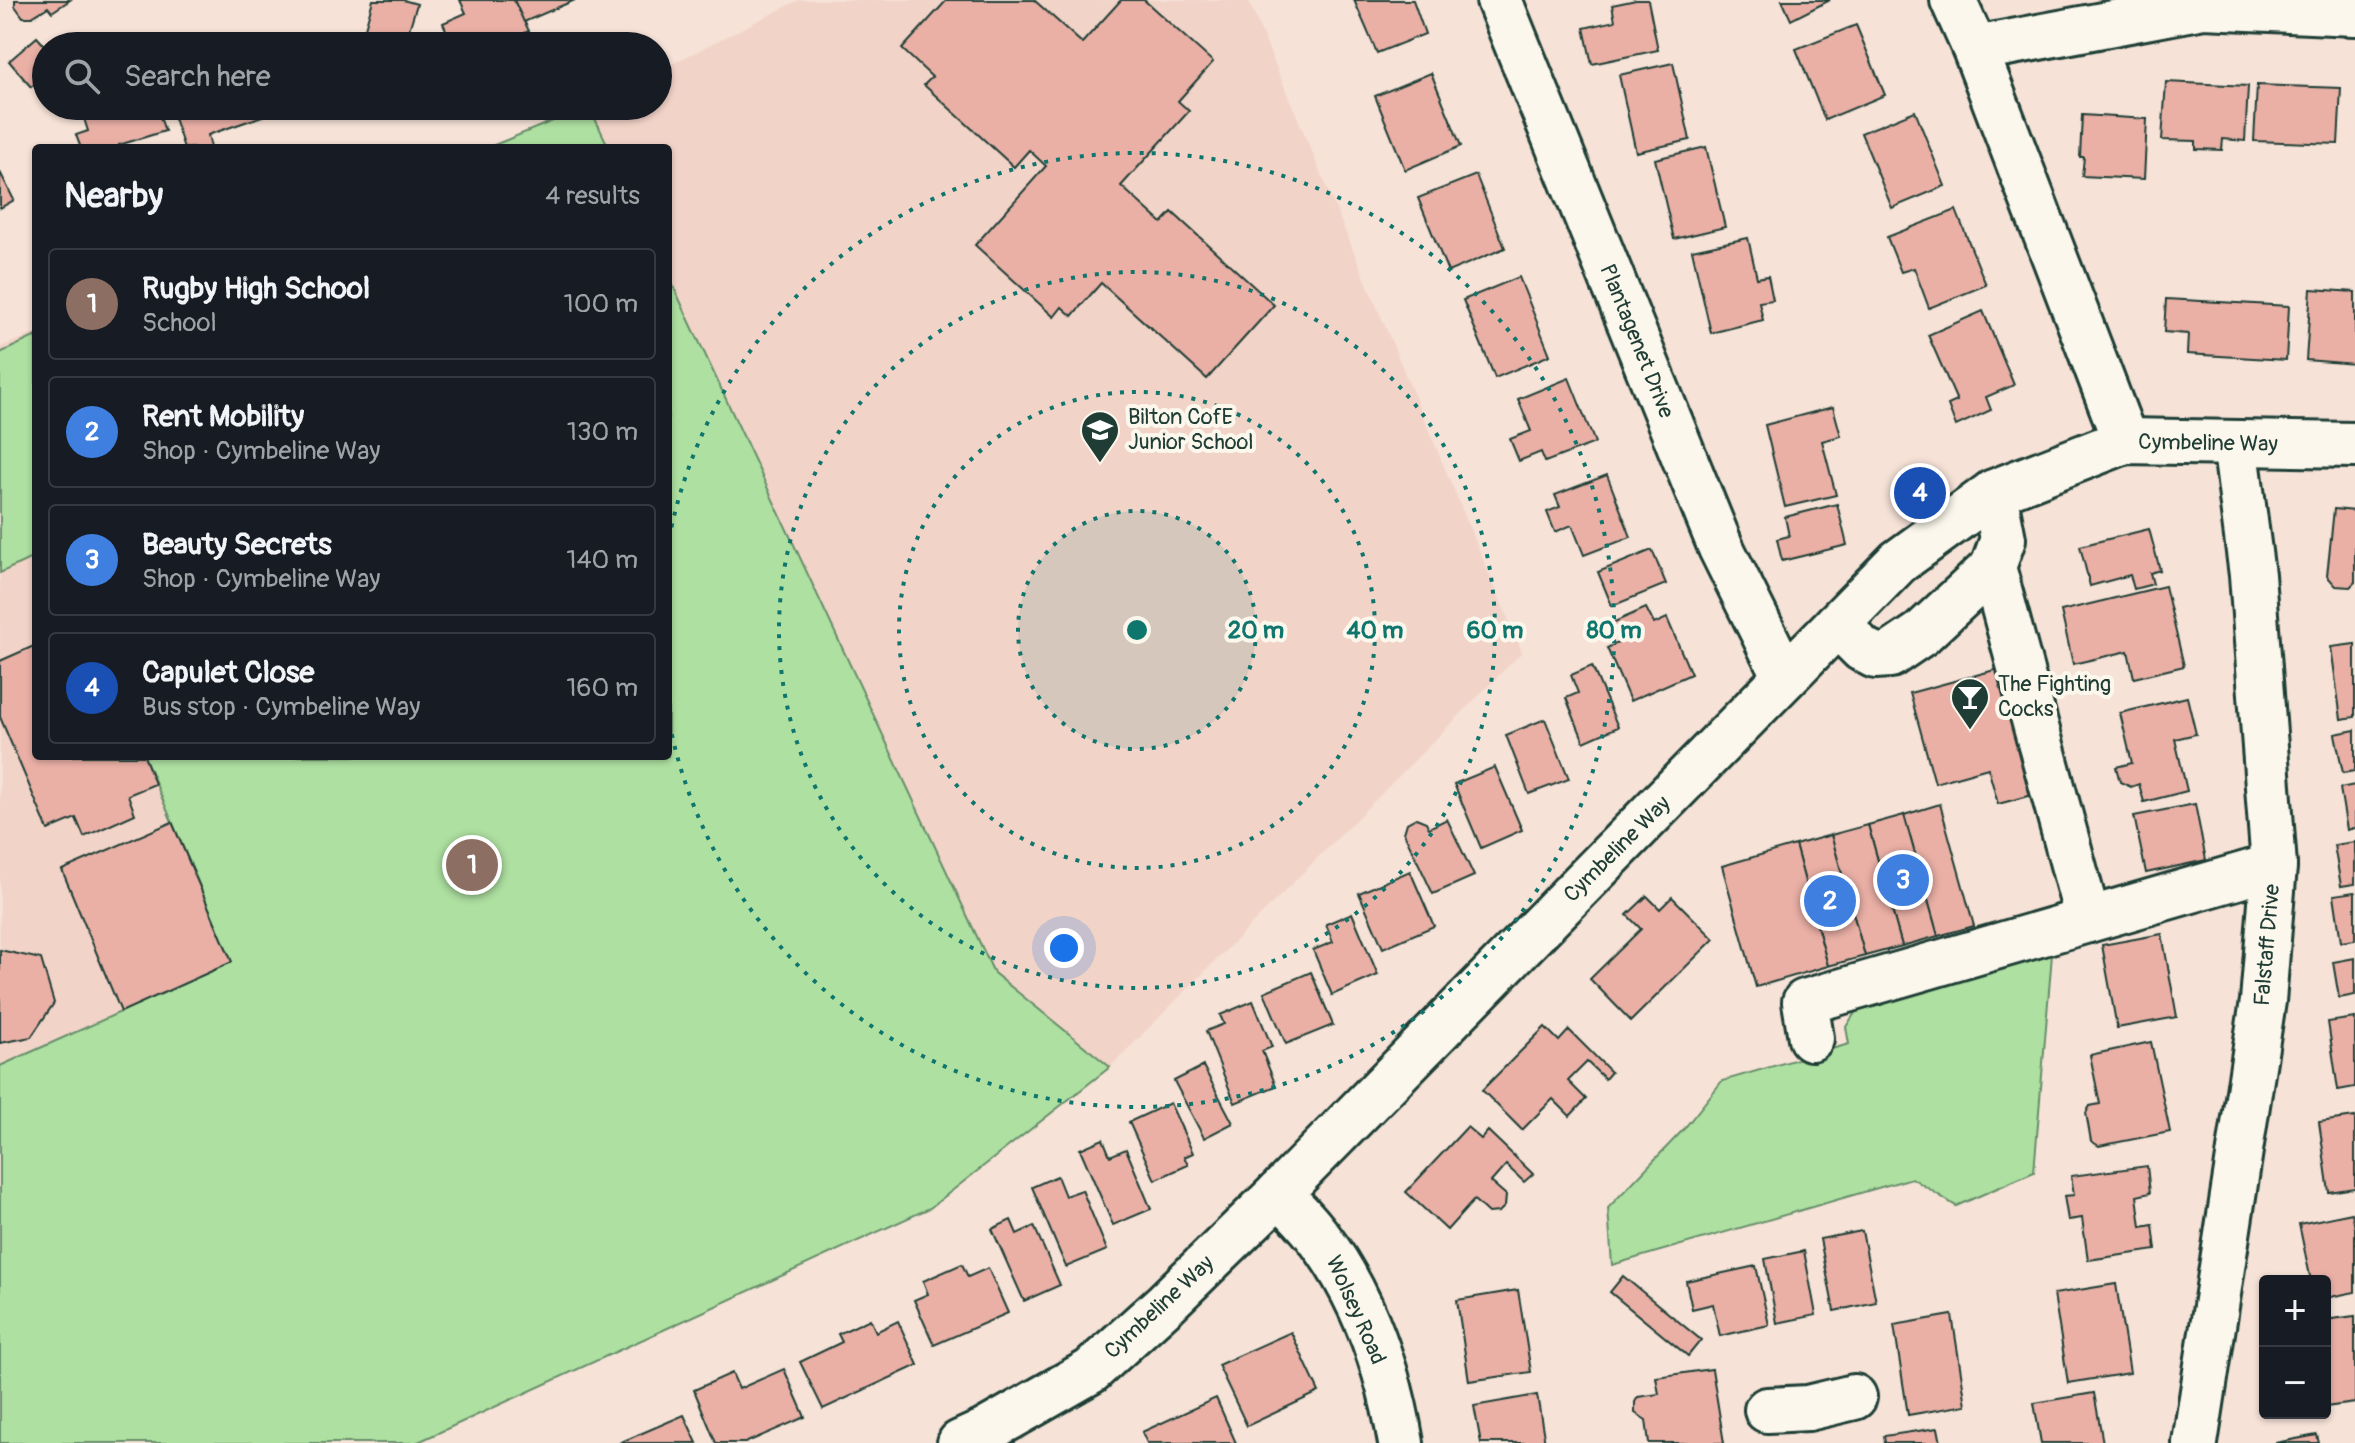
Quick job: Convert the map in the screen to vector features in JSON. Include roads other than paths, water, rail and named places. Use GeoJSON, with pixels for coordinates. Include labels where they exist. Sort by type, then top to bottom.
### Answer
{"type":"FeatureCollection","features":[{"type":"Feature","properties":{"kind":"street","name":"Plantagenet Drive"},"geometry":{"type":"LineString","coordinates":[[1499,0],[1721,548],[1785,677]]}},
{"type":"Feature","properties":{"kind":"street"},"geometry":{"type":"LineString","coordinates":[[1953,0],[1975,49],[2125,441]]}},
{"type":"Feature","properties":{"kind":"street"},"geometry":{"type":"LineString","coordinates":[[1975,49],[2204,6],[2355,13]]}},
{"type":"Feature","properties":{"kind":"street","name":"Cymbeline Way"},"geometry":{"type":"LineString","coordinates":[[960,1443],[1091,1371],[1278,1194],[1898,562],[1994,492],[2125,441],[2355,445]]}},
{"type":"Feature","properties":{"kind":"street","name":"Falstaff Drive"},"geometry":{"type":"LineString","coordinates":[[2195,1443],[2263,1001],[2274,866],[2252,575],[2235,443]]}},
{"type":"Feature","properties":{"kind":"street"},"geometry":{"type":"LineString","coordinates":[[1837,624],[1862,649],[1875,656],[1890,655],[1921,634],[1993,567],[2003,539],[1994,492]]}},
{"type":"Feature","properties":{"kind":"street"},"geometry":{"type":"LineString","coordinates":[[1993,567],[2088,920]]}},
{"type":"Feature","properties":{"kind":"street"},"geometry":{"type":"LineString","coordinates":[[1811,1038],[1805,1002],[2274,866]]}},
{"type":"Feature","properties":{"kind":"street","name":"Wolsey Road"},"geometry":{"type":"LineString","coordinates":[[1278,1194],[1296,1208],[1333,1254],[1340,1268],[1367,1323],[1394,1399],[1401,1443]]}},
{"type":"Feature","properties":{"kind":"street"},"geometry":{"type":"LineString","coordinates":[[1796,1420],[1854,1397]]}},
{"type":"Feature","properties":{"kind":"place","name":"Bilton CofE Junior School"},"geometry":{"type":"Point","coordinates":[1100,464]}},
{"type":"Feature","properties":{"kind":"place","name":"Capulet Close"},"geometry":{"type":"Point","coordinates":[1920,493]}},
{"type":"Feature","properties":{"kind":"place","name":"The Fighting Cocks"},"geometry":{"type":"Point","coordinates":[1970,731]}},
{"type":"Feature","properties":{"kind":"place","name":"Rugby High School"},"geometry":{"type":"Point","coordinates":[472,865]}},
{"type":"Feature","properties":{"kind":"place","name":"Beauty Secrets"},"geometry":{"type":"Point","coordinates":[1903,880]}},
{"type":"Feature","properties":{"kind":"place","name":"Rent Mobility"},"geometry":{"type":"Point","coordinates":[1830,901]}}]}
